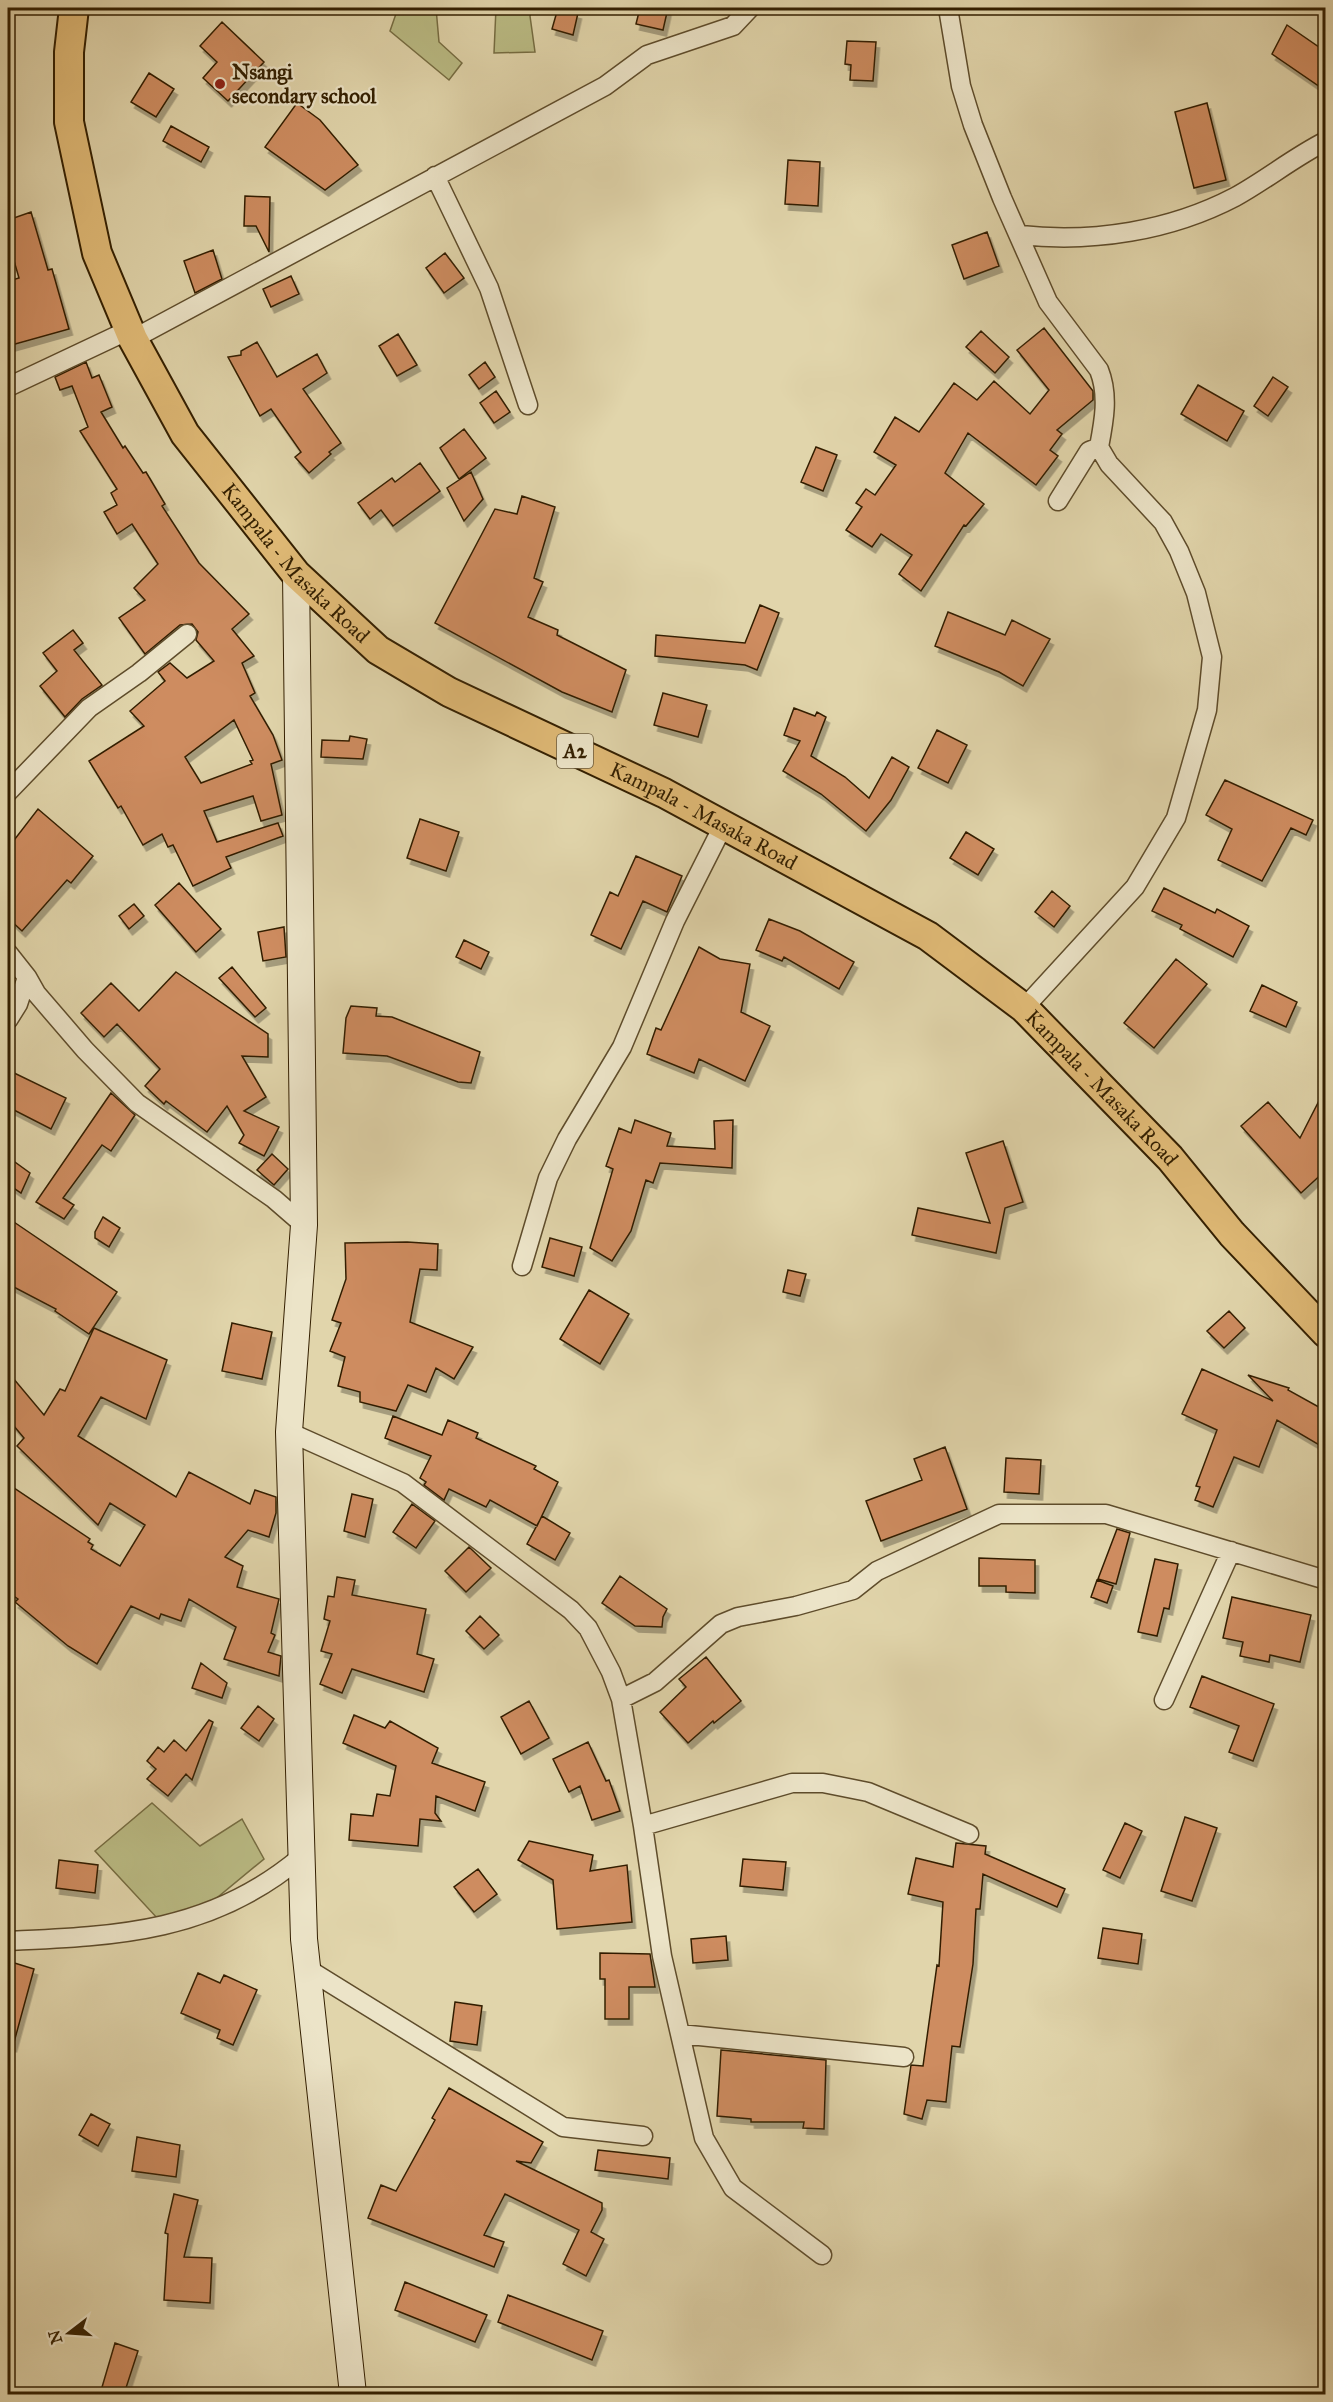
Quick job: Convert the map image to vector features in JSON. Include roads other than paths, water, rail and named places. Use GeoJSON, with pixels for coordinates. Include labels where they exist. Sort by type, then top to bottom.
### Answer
{"type":"FeatureCollection","features":[{"type":"Feature","properties":{"kind":"main road","name":"Kampala - Masaka Road"},"geometry":{"type":"LineString","coordinates":[[74,8],[69,52],[69,122],[97,254],[132,334],[185,434],[296,574],[378,650],[449,692],[664,793],[928,936],[1024,1008],[1170,1158],[1232,1234],[1326,1333]]}},
{"type":"Feature","properties":{"kind":"street"},"geometry":{"type":"LineString","coordinates":[[8,387],[132,334],[605,86],[647,55],[733,26],[750,8]]}},
{"type":"Feature","properties":{"kind":"street"},"geometry":{"type":"LineString","coordinates":[[948,8],[961,86],[973,125],[1002,198],[1048,302],[1099,370],[1104,382],[1105,415],[1099,447],[1109,464],[1163,522],[1179,551],[1196,594],[1212,657],[1207,710],[1176,818],[1135,887],[1024,1008]]}},
{"type":"Feature","properties":{"kind":"street"},"geometry":{"type":"LineString","coordinates":[[1020,235],[1089,236],[1174,223],[1237,196],[1326,141]]}},
{"type":"Feature","properties":{"kind":"street"},"geometry":{"type":"LineString","coordinates":[[435,176],[489,288],[528,405]]}},
{"type":"Feature","properties":{"kind":"street"},"geometry":{"type":"LineString","coordinates":[[1058,501],[1089,451],[1099,447]]}},
{"type":"Feature","properties":{"kind":"street"},"geometry":{"type":"LineString","coordinates":[[296,574],[304,1225],[289,1432],[301,1857],[306,1968],[353,2394]]}},
{"type":"Feature","properties":{"kind":"street"},"geometry":{"type":"LineString","coordinates":[[8,792],[89,708],[139,673],[187,634]]}},
{"type":"Feature","properties":{"kind":"street"},"geometry":{"type":"LineString","coordinates":[[522,1266],[548,1178],[567,1138],[622,1047],[675,921],[723,826]]}},
{"type":"Feature","properties":{"kind":"street"},"geometry":{"type":"LineString","coordinates":[[8,953],[27,977],[36,993],[85,1050],[137,1103],[265,1192],[304,1225]]}},
{"type":"Feature","properties":{"kind":"street"},"geometry":{"type":"LineString","coordinates":[[8,1020],[18,1005],[27,977]]}},
{"type":"Feature","properties":{"kind":"street"},"geometry":{"type":"LineString","coordinates":[[289,1432],[403,1483],[571,1610],[588,1628],[611,1672],[621,1699],[662,1956],[704,2138],[733,2188],[822,2255]]}},
{"type":"Feature","properties":{"kind":"street"},"geometry":{"type":"LineString","coordinates":[[621,1699],[655,1682],[722,1624],[738,1617],[796,1606],[853,1590],[877,1570],[999,1514],[1106,1514],[1326,1580]]}},
{"type":"Feature","properties":{"kind":"street"},"geometry":{"type":"LineString","coordinates":[[1164,1700],[1231,1551]]}},
{"type":"Feature","properties":{"kind":"street"},"geometry":{"type":"LineString","coordinates":[[643,1826],[792,1783],[823,1784],[868,1792],[969,1834]]}},
{"type":"Feature","properties":{"kind":"street"},"geometry":{"type":"LineString","coordinates":[[8,1941],[136,1933],[190,1919],[238,1900],[272,1882],[301,1857]]}},
{"type":"Feature","properties":{"kind":"street"},"geometry":{"type":"LineString","coordinates":[[306,1968],[563,2127],[643,2136]]}},
{"type":"Feature","properties":{"kind":"street"},"geometry":{"type":"LineString","coordinates":[[680,2034],[904,2057]]}},
{"type":"Feature","properties":{"kind":"place","name":"Nsangi secondary school"},"geometry":{"type":"Point","coordinates":[220,84]}}]}
